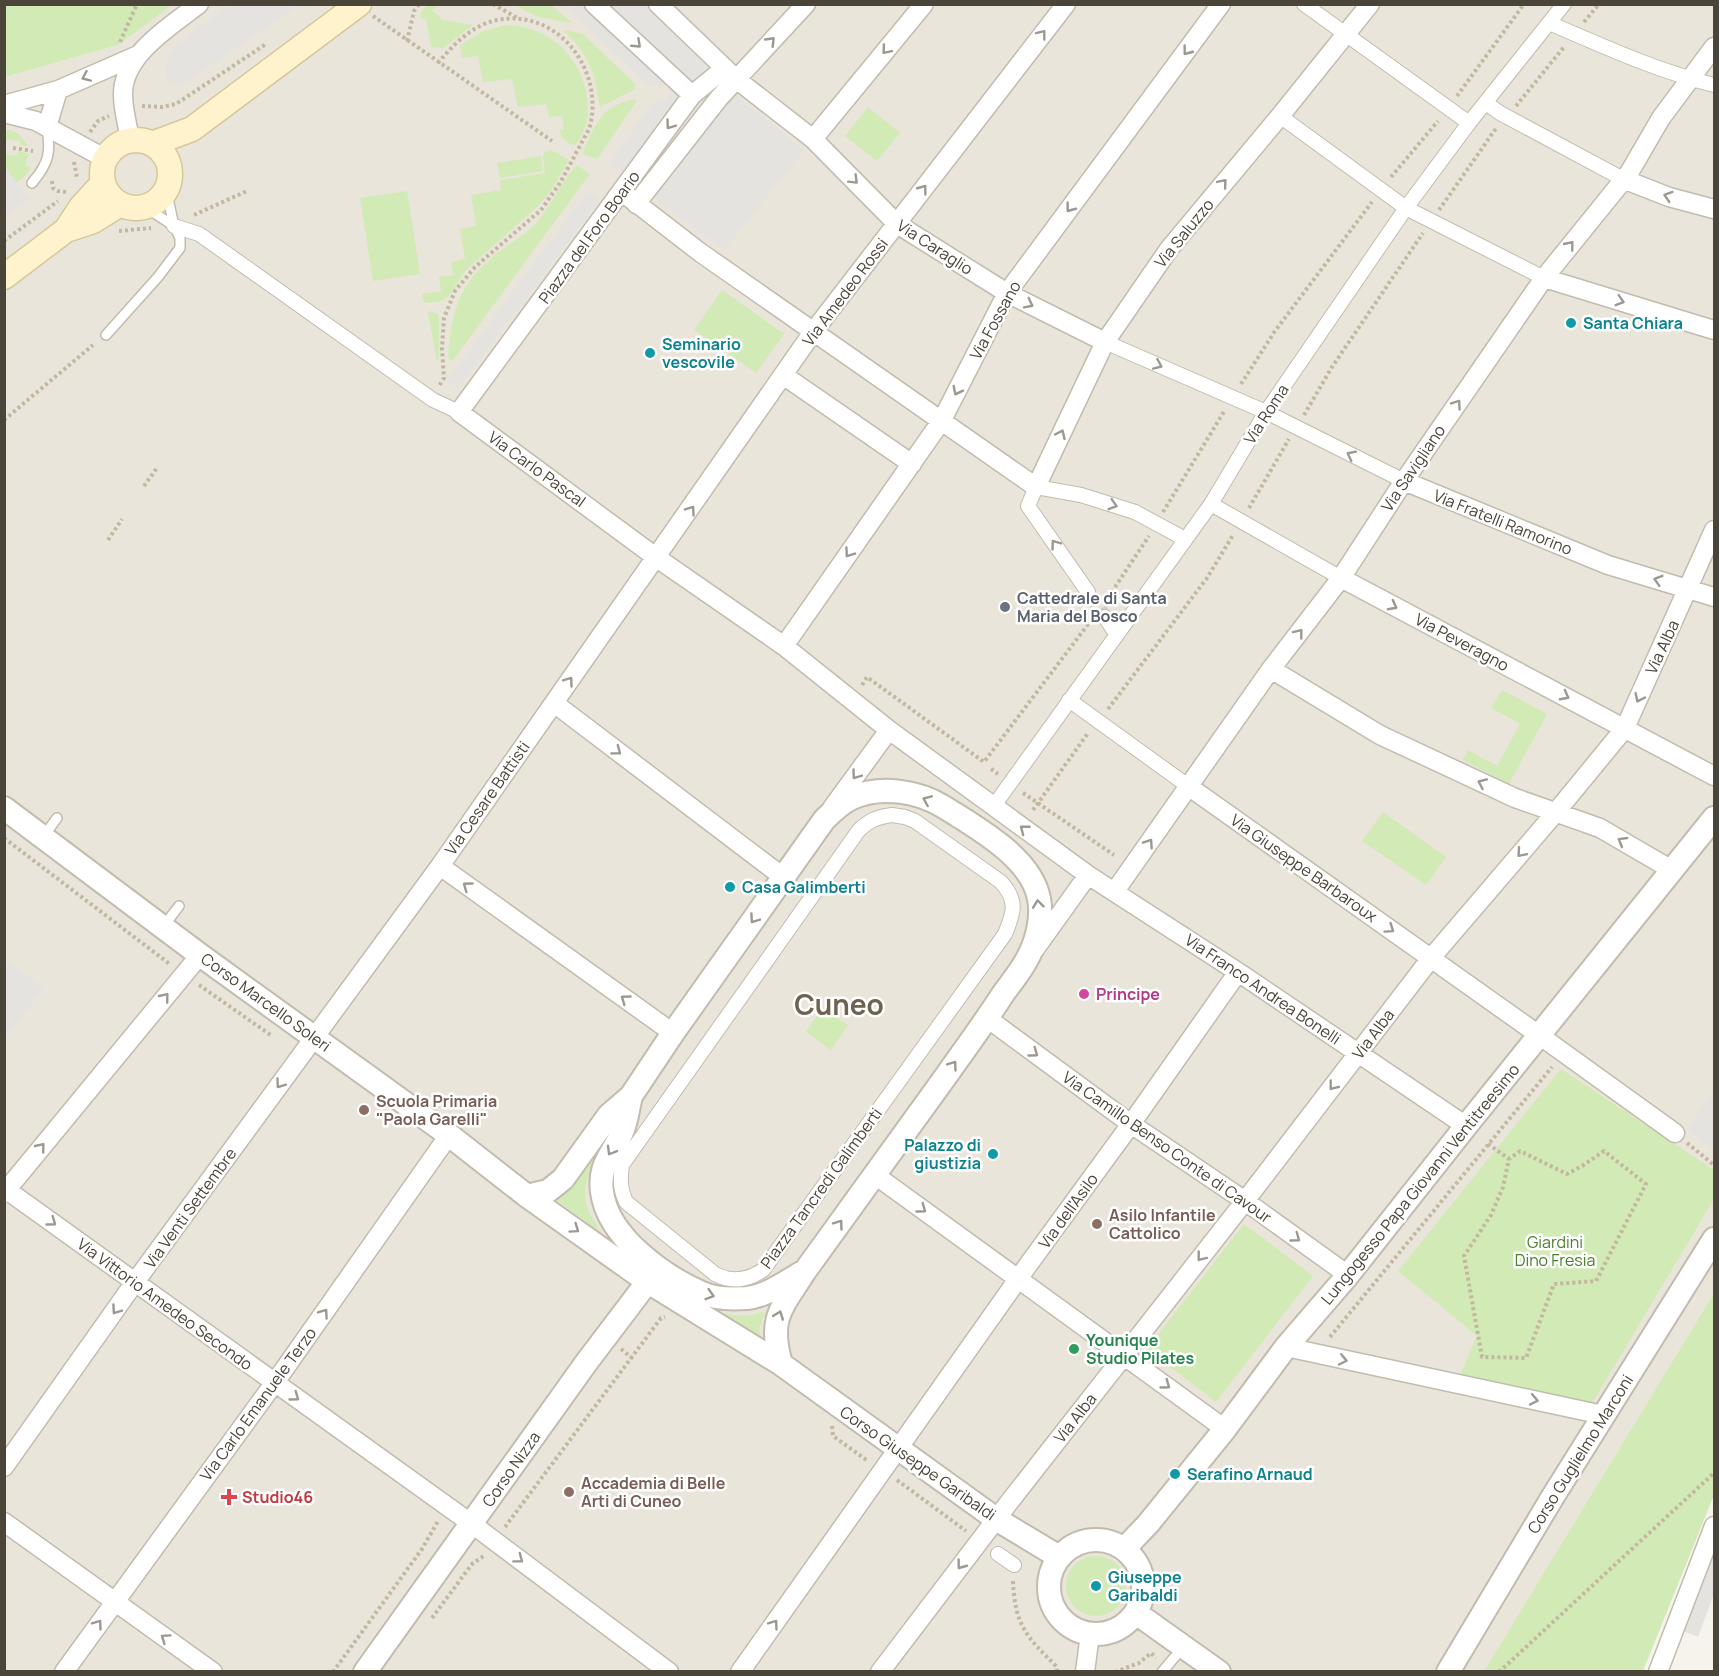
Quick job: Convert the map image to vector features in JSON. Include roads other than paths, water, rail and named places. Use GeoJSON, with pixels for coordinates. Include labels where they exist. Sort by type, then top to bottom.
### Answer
{"type":"FeatureCollection","features":[{"type":"Feature","properties":{"kind":"main road"},"geometry":{"type":"LineString","coordinates":[[66,230],[105,171],[116,147],[141,143],[192,129],[368,12]]}},
{"type":"Feature","properties":{"kind":"main road"},"geometry":{"type":"LineString","coordinates":[[168,165],[192,129]]}},
{"type":"Feature","properties":{"kind":"main road"},"geometry":{"type":"LineString","coordinates":[[105,171],[107,191],[120,204],[128,207],[145,207],[158,200],[166,189],[170,173],[168,165],[159,149],[141,143]]}},
{"type":"Feature","properties":{"kind":"main road"},"geometry":{"type":"LineString","coordinates":[[4,277],[66,230],[93,220],[120,204]]}},
{"type":"Feature","properties":{"kind":"street"},"geometry":{"type":"LineString","coordinates":[[141,143],[123,95],[128,68],[140,54],[199,4]]}},
{"type":"Feature","properties":{"kind":"street"},"geometry":{"type":"LineString","coordinates":[[594,4],[692,95]]}},
{"type":"Feature","properties":{"kind":"street","name":"Via Caraglio"},"geometry":{"type":"LineString","coordinates":[[658,4],[730,73],[813,139],[897,224],[1007,293],[1105,342],[1266,412]]}},
{"type":"Feature","properties":{"kind":"street"},"geometry":{"type":"LineString","coordinates":[[730,73],[806,4]]}},
{"type":"Feature","properties":{"kind":"street"},"geometry":{"type":"LineString","coordinates":[[813,139],[924,4]]}},
{"type":"Feature","properties":{"kind":"street","name":"Via Amedeo Rossi"},"geometry":{"type":"LineString","coordinates":[[657,558],[813,332],[1066,4]]}},
{"type":"Feature","properties":{"kind":"street","name":"Via Fossano"},"geometry":{"type":"LineString","coordinates":[[784,646],[942,420],[1007,293],[1221,4]]}},
{"type":"Feature","properties":{"kind":"street"},"geometry":{"type":"LineString","coordinates":[[1304,4],[1469,123]]}},
{"type":"Feature","properties":{"kind":"street","name":"Via Saluzzo"},"geometry":{"type":"LineString","coordinates":[[1036,487],[1105,342],[1168,249],[1346,36],[1370,4]]}},
{"type":"Feature","properties":{"kind":"street","name":"Via Roma"},"geometry":{"type":"LineString","coordinates":[[977,830],[1211,504],[1266,412],[1406,207],[1469,123],[1564,4]]}},
{"type":"Feature","properties":{"kind":"street"},"geometry":{"type":"LineString","coordinates":[[1549,23],[1691,80],[1714,85]]}},
{"type":"Feature","properties":{"kind":"street","name":"Via Savigliano"},"geometry":{"type":"LineString","coordinates":[[1115,891],[1272,669],[1341,578],[1404,481],[1544,278],[1623,179],[1661,118],[1714,47]]}},
{"type":"Feature","properties":{"kind":"street"},"geometry":{"type":"LineString","coordinates":[[4,105],[58,90],[140,54]]}},
{"type":"Feature","properties":{"kind":"street","name":"Piazza del Foro Boario"},"geometry":{"type":"LineString","coordinates":[[459,412],[692,95],[730,73]]}},
{"type":"Feature","properties":{"kind":"street","name":"Piazza del Foro Boario"},"geometry":{"type":"LineString","coordinates":[[636,204],[730,73]]}},
{"type":"Feature","properties":{"kind":"street"},"geometry":{"type":"LineString","coordinates":[[47,127],[58,90]]}},
{"type":"Feature","properties":{"kind":"street"},"geometry":{"type":"LineString","coordinates":[[1486,103],[1500,113],[1623,179],[1669,197],[1714,209]]}},
{"type":"Feature","properties":{"kind":"street"},"geometry":{"type":"LineString","coordinates":[[4,113],[36,121],[47,127],[105,171]]}},
{"type":"Feature","properties":{"kind":"street"},"geometry":{"type":"LineString","coordinates":[[1280,116],[1406,207],[1544,278],[1714,330]]}},
{"type":"Feature","properties":{"kind":"street"},"geometry":{"type":"LineString","coordinates":[[622,192],[701,253],[1036,487],[1081,495],[1135,512],[1185,539]]}},
{"type":"Feature","properties":{"kind":"street","name":"Via Carlo Pascal"},"geometry":{"type":"LineString","coordinates":[[174,226],[199,234],[429,398],[459,412],[657,558],[784,646],[889,730]]}},
{"type":"Feature","properties":{"kind":"street"},"geometry":{"type":"LineString","coordinates":[[783,375],[912,464]]}},
{"type":"Feature","properties":{"kind":"street","name":"Via Fratelli Ramorino"},"geometry":{"type":"LineString","coordinates":[[1266,412],[1404,481],[1608,565],[1714,597]]}},
{"type":"Feature","properties":{"kind":"street"},"geometry":{"type":"LineString","coordinates":[[1036,487],[1028,506],[1088,592]]}},
{"type":"Feature","properties":{"kind":"street","name":"Via Peveragno"},"geometry":{"type":"LineString","coordinates":[[1211,504],[1341,578],[1714,776]]}},
{"type":"Feature","properties":{"kind":"street","name":"Via Alba"},"geometry":{"type":"LineString","coordinates":[[880,1671],[1431,958],[1625,728],[1714,530]]}},
{"type":"Feature","properties":{"kind":"street","name":"Via Cesare Battisti"},"geometry":{"type":"LineString","coordinates":[[315,1037],[440,866],[657,558]]}},
{"type":"Feature","properties":{"kind":"street"},"geometry":{"type":"LineString","coordinates":[[1100,614],[1116,634]]}},
{"type":"Feature","properties":{"kind":"street"},"geometry":{"type":"LineString","coordinates":[[1272,669],[1380,735],[1506,794],[1600,828],[1672,870]]}},
{"type":"Feature","properties":{"kind":"street","name":"Via Giuseppe Barbaroux"},"geometry":{"type":"LineString","coordinates":[[1069,700],[1675,1134]]}},
{"type":"Feature","properties":{"kind":"street"},"geometry":{"type":"LineString","coordinates":[[554,703],[783,877]]}},
{"type":"Feature","properties":{"kind":"street"},"geometry":{"type":"LineString","coordinates":[[889,730],[1088,875]]}},
{"type":"Feature","properties":{"kind":"street","name":"Piazza Tancredi Galimberti"},"geometry":{"type":"LineString","coordinates":[[527,1196],[548,1191],[563,1179],[609,1115],[631,1096],[673,1033],[889,730]]}},
{"type":"Feature","properties":{"kind":"street","name":"Piazza Tancredi Galimberti"},"geometry":{"type":"LineString","coordinates":[[824,820],[852,798],[874,791],[894,792],[918,796],[941,806],[977,830],[1019,861],[1032,879],[1039,899],[1040,920],[1027,960]]}},
{"type":"Feature","properties":{"kind":"street","name":"Corso Marcello Soleri"},"geometry":{"type":"LineString","coordinates":[[4,808],[200,955],[449,1135],[527,1196]]}},
{"type":"Feature","properties":{"kind":"street","name":"Piazza Tancredi Galimberti"},"geometry":{"type":"LineString","coordinates":[[892,815],[904,817],[925,827],[1009,891],[1013,903],[1012,917],[1005,934],[763,1270],[753,1277],[724,1278],[710,1270],[626,1202],[621,1192],[622,1165],[859,830],[870,820],[892,815]]}},
{"type":"Feature","properties":{"kind":"street","name":"Lungogesso Papa Giovanni Ventitreesimo"},"geometry":{"type":"LineString","coordinates":[[1124,1549],[1148,1524],[1225,1429],[1286,1347],[1348,1275],[1714,818]]}},
{"type":"Feature","properties":{"kind":"street"},"geometry":{"type":"LineString","coordinates":[[440,866],[673,1033]]}},
{"type":"Feature","properties":{"kind":"street","name":"Piazza Tancredi Galimberti"},"geometry":{"type":"LineString","coordinates":[[781,1364],[775,1342],[775,1326],[779,1312],[805,1271],[1088,875]]}},
{"type":"Feature","properties":{"kind":"street","name":"Via Franco Andrea Bonelli"},"geometry":{"type":"LineString","coordinates":[[1088,875],[1238,972],[1466,1126]]}},
{"type":"Feature","properties":{"kind":"street"},"geometry":{"type":"LineString","coordinates":[[5,1190],[200,955]]}},
{"type":"Feature","properties":{"kind":"street","name":"Via dell'Asilo"},"geometry":{"type":"LineString","coordinates":[[740,1671],[1238,972]]}},
{"type":"Feature","properties":{"kind":"street","name":"Via Camillo Benso Conte di Cavour"},"geometry":{"type":"LineString","coordinates":[[987,1018],[1131,1124],[1245,1201],[1348,1275]]}},
{"type":"Feature","properties":{"kind":"street","name":"Via Venti Settembre"},"geometry":{"type":"LineString","coordinates":[[4,1467],[135,1282],[315,1037]]}},
{"type":"Feature","properties":{"kind":"street","name":"Piazza Tancredi Galimberti"},"geometry":{"type":"LineString","coordinates":[[631,1096],[622,1132],[604,1164],[602,1191],[608,1215],[621,1236],[653,1275],[722,1298],[749,1298],[771,1290],[805,1271]]}},
{"type":"Feature","properties":{"kind":"street","name":"Via Carlo Emanuele Terzo"},"geometry":{"type":"LineString","coordinates":[[64,1671],[274,1382],[449,1135]]}},
{"type":"Feature","properties":{"kind":"street"},"geometry":{"type":"LineString","coordinates":[[875,1175],[1225,1429]]}},
{"type":"Feature","properties":{"kind":"street","name":"Via Vittorio Amedeo Secondo"},"geometry":{"type":"LineString","coordinates":[[5,1190],[472,1524],[669,1671]]}},
{"type":"Feature","properties":{"kind":"street","name":"Piazza Tancredi Galimberti"},"geometry":{"type":"LineString","coordinates":[[527,1196],[653,1275],[781,1364]]}},
{"type":"Feature","properties":{"kind":"street","name":"Corso Guglielmo Marconi"},"geometry":{"type":"LineString","coordinates":[[1448,1671],[1714,1239]]}},
{"type":"Feature","properties":{"kind":"street","name":"Corso Nizza"},"geometry":{"type":"LineString","coordinates":[[365,1671],[586,1364],[653,1275]]}},
{"type":"Feature","properties":{"kind":"street"},"geometry":{"type":"LineString","coordinates":[[1286,1347],[1604,1415]]}},
{"type":"Feature","properties":{"kind":"street","name":"Corso Giuseppe Garibaldi"},"geometry":{"type":"LineString","coordinates":[[781,1364],[996,1519],[1059,1557]]}},
{"type":"Feature","properties":{"kind":"street"},"geometry":{"type":"LineString","coordinates":[[4,1522],[213,1671]]}},
{"type":"Feature","properties":{"kind":"street"},"geometry":{"type":"LineString","coordinates":[[1658,1671],[1714,1526]]}},
{"type":"Feature","properties":{"kind":"street"},"geometry":{"type":"LineString","coordinates":[[1090,1540],[1111,1542],[1124,1549],[1141,1571],[1143,1593],[1136,1613],[1111,1632],[1090,1634],[1076,1630],[1064,1622],[1055,1611],[1050,1598],[1049,1583],[1052,1570],[1059,1557],[1070,1548],[1090,1540]]}},
{"type":"Feature","properties":{"kind":"street"},"geometry":{"type":"LineString","coordinates":[[998,1554],[1014,1565]]}},
{"type":"Feature","properties":{"kind":"street"},"geometry":{"type":"LineString","coordinates":[[1136,1613],[1219,1671]]}},
{"type":"Feature","properties":{"kind":"street"},"geometry":{"type":"LineString","coordinates":[[1085,1671],[1090,1634]]}},
{"type":"Feature","properties":{"kind":"lane"},"geometry":{"type":"LineString","coordinates":[[32,183],[42,170],[50,149],[47,127]]}},
{"type":"Feature","properties":{"kind":"lane"},"geometry":{"type":"LineString","coordinates":[[106,335],[158,277],[180,248],[180,238],[174,226],[166,189]]}},
{"type":"Feature","properties":{"kind":"lane"},"geometry":{"type":"LineString","coordinates":[[145,207],[174,226]]}},
{"type":"Feature","properties":{"kind":"lane"},"geometry":{"type":"LineString","coordinates":[[43,837],[57,818]]}},
{"type":"Feature","properties":{"kind":"lane"},"geometry":{"type":"LineString","coordinates":[[163,927],[179,906]]}},
{"type":"Feature","properties":{"kind":"lane"},"geometry":{"type":"LineString","coordinates":[[1162,1671],[1184,1646]]}},
{"type":"Feature","properties":{"kind":"tunnel"},"geometry":{"type":"LineString","coordinates":[[1088,592],[1105,617]]}},
{"type":"Feature","properties":{"kind":"place","name":"Santa Chiara"},"geometry":{"type":"Point","coordinates":[1571,323]}},
{"type":"Feature","properties":{"kind":"place","name":"Seminario vescovile"},"geometry":{"type":"Point","coordinates":[650,353]}},
{"type":"Feature","properties":{"kind":"place","name":"Cattedrale di Santa Maria del Bosco"},"geometry":{"type":"Point","coordinates":[1005,607]}},
{"type":"Feature","properties":{"kind":"place","name":"Casa Galimberti"},"geometry":{"type":"Point","coordinates":[730,887]}},
{"type":"Feature","properties":{"kind":"place","name":"Principe"},"geometry":{"type":"Point","coordinates":[1084,994]}},
{"type":"Feature","properties":{"kind":"place","name":"Scuola Primaria \"Paola Garelli\""},"geometry":{"type":"Point","coordinates":[364,1110]}},
{"type":"Feature","properties":{"kind":"place","name":"Palazzo di giustizia"},"geometry":{"type":"Point","coordinates":[993,1154]}},
{"type":"Feature","properties":{"kind":"place","name":"Asilo Infantile Cattolico"},"geometry":{"type":"Point","coordinates":[1097,1224]}},
{"type":"Feature","properties":{"kind":"place","name":"Younique Studio Pilates"},"geometry":{"type":"Point","coordinates":[1074,1349]}},
{"type":"Feature","properties":{"kind":"place","name":"Serafino Arnaud"},"geometry":{"type":"Point","coordinates":[1175,1474]}},
{"type":"Feature","properties":{"kind":"place","name":"Accademia di Belle Arti di Cuneo"},"geometry":{"type":"Point","coordinates":[569,1492]}},
{"type":"Feature","properties":{"kind":"place","name":"Studio46"},"geometry":{"type":"Point","coordinates":[229,1497]}},
{"type":"Feature","properties":{"kind":"place","name":"Giuseppe Garibaldi"},"geometry":{"type":"Point","coordinates":[1096,1586]}},
{"type":"Feature","properties":{"kind":"district","name":"Cuneo"},"geometry":{"type":"Point","coordinates":[839,1005]}},
{"type":"Feature","properties":{"kind":"park label","name":"Giardini Dino Fresia"},"geometry":{"type":"Point","coordinates":[1555,1251]}}]}
